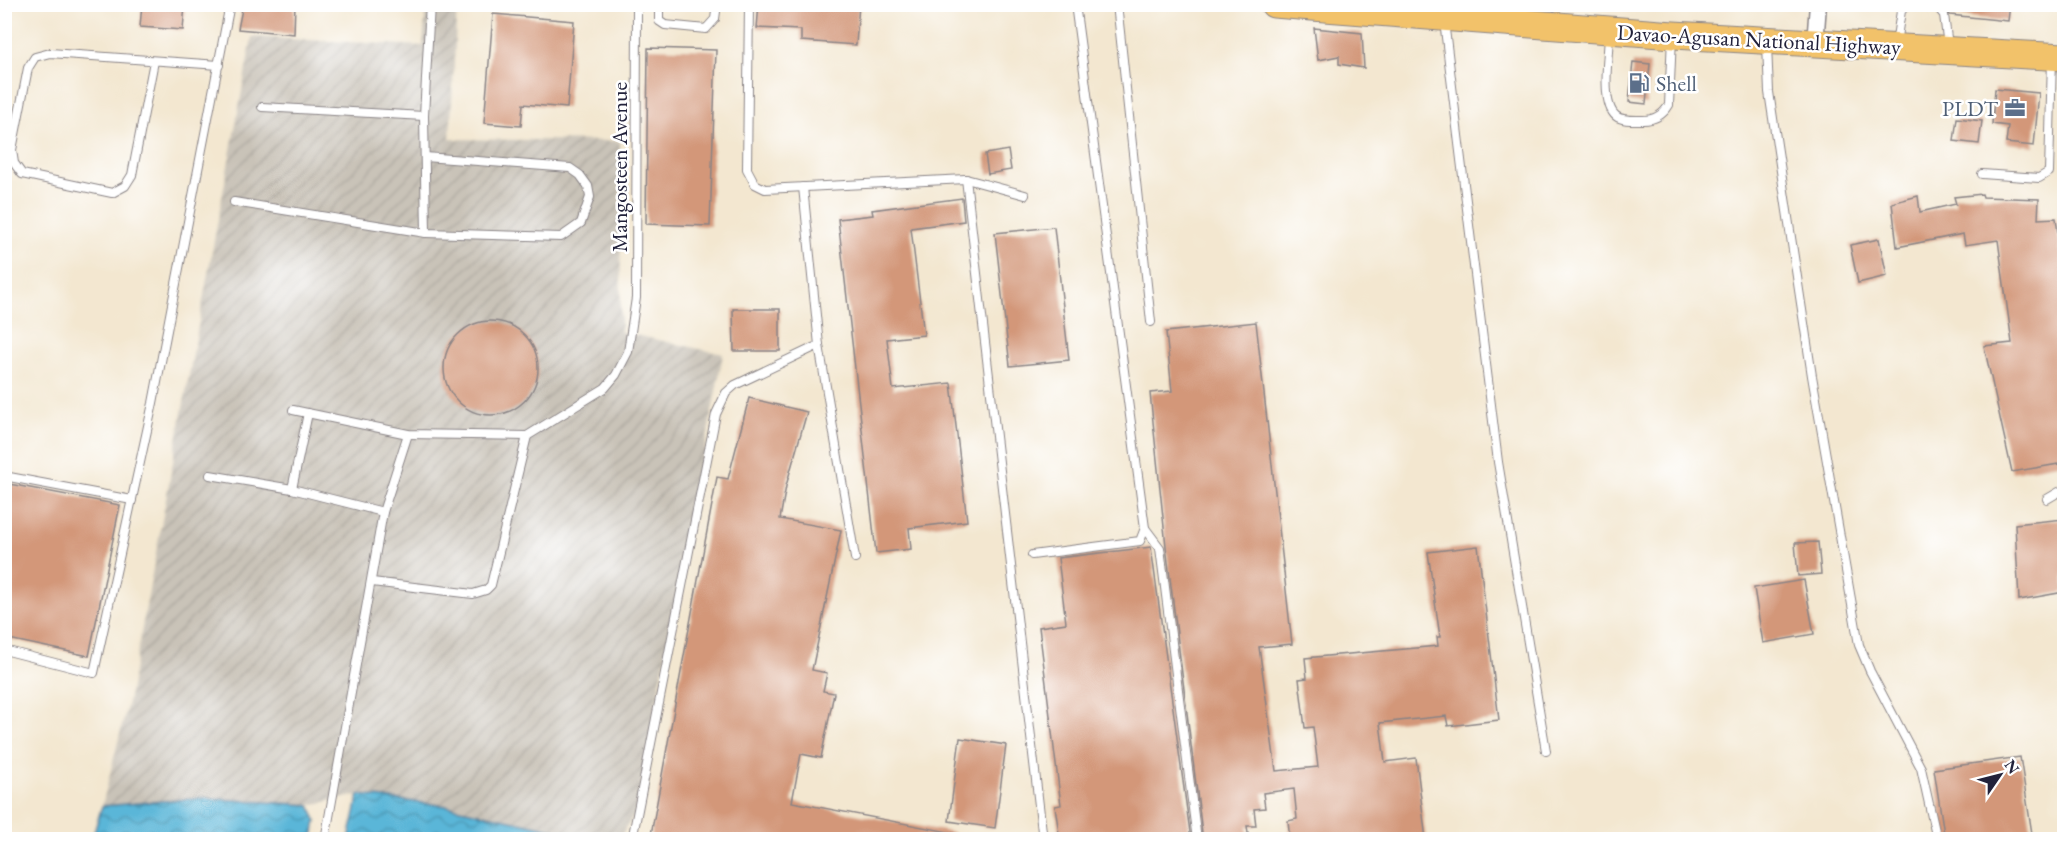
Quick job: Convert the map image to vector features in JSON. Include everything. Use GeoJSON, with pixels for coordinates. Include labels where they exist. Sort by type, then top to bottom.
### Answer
{"type":"FeatureCollection","features":[{"type":"Feature","properties":{"kind":"main road","name":"Davao-Agusan National Highway"},"geometry":{"type":"LineString","coordinates":[[1274,4],[1400,9],[1444,17],[1610,31],[2058,56]]}},
{"type":"Feature","properties":{"kind":"street"},"geometry":{"type":"LineString","coordinates":[[1815,44],[1818,4]]}},
{"type":"Feature","properties":{"kind":"lane"},"geometry":{"type":"LineString","coordinates":[[4,650],[94,673],[132,500],[230,4]]}},
{"type":"Feature","properties":{"kind":"lane"},"geometry":{"type":"LineString","coordinates":[[426,233],[424,116],[430,4]]}},
{"type":"Feature","properties":{"kind":"lane","name":"Mangosteen Avenue"},"geometry":{"type":"LineString","coordinates":[[527,436],[605,388],[622,365],[633,330],[636,298],[637,4]]}},
{"type":"Feature","properties":{"kind":"lane"},"geometry":{"type":"LineString","coordinates":[[659,4],[659,21],[665,25],[706,29],[715,19],[717,4]]}},
{"type":"Feature","properties":{"kind":"lane"},"geometry":{"type":"LineString","coordinates":[[749,4],[747,169],[750,179],[765,189],[966,179],[1025,195]]}},
{"type":"Feature","properties":{"kind":"lane"},"geometry":{"type":"LineString","coordinates":[[1032,555],[1140,541],[1145,528],[1075,4]]}},
{"type":"Feature","properties":{"kind":"lane"},"geometry":{"type":"LineString","coordinates":[[1117,4],[1151,322]]}},
{"type":"Feature","properties":{"kind":"lane"},"geometry":{"type":"LineString","coordinates":[[1896,48],[1901,11],[1908,4]]}},
{"type":"Feature","properties":{"kind":"lane"},"geometry":{"type":"LineString","coordinates":[[1935,4],[1944,15],[1948,51]]}},
{"type":"Feature","properties":{"kind":"lane"},"geometry":{"type":"LineString","coordinates":[[1444,17],[1498,462],[1546,751]]}},
{"type":"Feature","properties":{"kind":"lane"},"geometry":{"type":"LineString","coordinates":[[1610,31],[1607,97],[1609,107],[1616,116],[1624,119],[1647,120],[1665,112],[1669,105],[1673,35]]}},
{"type":"Feature","properties":{"kind":"lane"},"geometry":{"type":"LineString","coordinates":[[1767,41],[1769,92],[1812,376],[1859,645],[1870,671],[1921,768],[1937,840]]}},
{"type":"Feature","properties":{"kind":"lane"},"geometry":{"type":"LineString","coordinates":[[154,61],[132,174],[125,186],[112,193],[22,174],[14,163],[12,150],[28,68],[35,57],[50,53],[219,65]]}},
{"type":"Feature","properties":{"kind":"lane"},"geometry":{"type":"LineString","coordinates":[[1982,174],[2039,178],[2049,172],[2058,56]]}},
{"type":"Feature","properties":{"kind":"lane"},"geometry":{"type":"LineString","coordinates":[[262,107],[424,116]]}},
{"type":"Feature","properties":{"kind":"lane"},"geometry":{"type":"LineString","coordinates":[[234,202],[426,233],[561,237],[581,223],[587,212],[590,197],[588,186],[580,175],[570,168],[425,157]]}},
{"type":"Feature","properties":{"kind":"lane"},"geometry":{"type":"LineString","coordinates":[[966,179],[1043,840]]}},
{"type":"Feature","properties":{"kind":"lane"},"geometry":{"type":"LineString","coordinates":[[803,187],[819,345],[855,558]]}},
{"type":"Feature","properties":{"kind":"lane"},"geometry":{"type":"LineString","coordinates":[[632,840],[716,414],[726,393],[735,386],[819,345]]}},
{"type":"Feature","properties":{"kind":"lane"},"geometry":{"type":"LineString","coordinates":[[293,410],[408,434],[527,436],[491,585],[486,590],[473,594],[372,582]]}},
{"type":"Feature","properties":{"kind":"lane"},"geometry":{"type":"LineString","coordinates":[[292,489],[308,413]]}},
{"type":"Feature","properties":{"kind":"lane"},"geometry":{"type":"LineString","coordinates":[[325,840],[383,512],[408,434]]}},
{"type":"Feature","properties":{"kind":"lane"},"geometry":{"type":"LineString","coordinates":[[210,475],[292,489],[383,512]]}},
{"type":"Feature","properties":{"kind":"lane"},"geometry":{"type":"LineString","coordinates":[[4,476],[132,500]]}},
{"type":"Feature","properties":{"kind":"lane"},"geometry":{"type":"LineString","coordinates":[[2047,499],[2064,489]]}},
{"type":"Feature","properties":{"kind":"lane"},"geometry":{"type":"LineString","coordinates":[[1145,528],[1160,548],[1197,840]]}},
{"type":"Feature","properties":{"kind":"shaded area"},"geometry":{"type":"Polygon","coordinates":[[[426,5],[457,5],[450,139],[620,141],[621,332],[723,354],[635,814],[618,839],[595,840],[447,806],[359,795],[310,805],[201,798],[102,806],[129,698],[252,37],[423,46],[426,5]]]}},
{"type":"Feature","properties":{"kind":"water"},"geometry":{"type":"Polygon","coordinates":[[[359,795],[447,806],[595,839],[349,839],[359,795]]]}},
{"type":"Feature","properties":{"kind":"water"},"geometry":{"type":"Polygon","coordinates":[[[201,798],[310,805],[316,820],[313,839],[92,839],[102,806],[201,798]]]}},
{"type":"Feature","properties":{"kind":"building"},"geometry":{"type":"Polygon","coordinates":[[[142,4],[185,4],[183,30],[140,27],[142,4]]]}},
{"type":"Feature","properties":{"kind":"building"},"geometry":{"type":"Polygon","coordinates":[[[243,4],[295,4],[294,34],[238,29],[243,4]]]}},
{"type":"Feature","properties":{"kind":"building"},"geometry":{"type":"Polygon","coordinates":[[[759,4],[859,4],[856,45],[801,41],[801,30],[757,28],[759,4]]]}},
{"type":"Feature","properties":{"kind":"building"},"geometry":{"type":"Polygon","coordinates":[[[1944,4],[2010,4],[2008,21],[1950,15],[1944,4]]]}},
{"type":"Feature","properties":{"kind":"building"},"geometry":{"type":"Polygon","coordinates":[[[493,14],[574,21],[567,108],[523,104],[521,126],[484,123],[493,14]]]}},
{"type":"Feature","properties":{"kind":"building"},"geometry":{"type":"Polygon","coordinates":[[[1314,28],[1362,33],[1364,68],[1339,64],[1339,56],[1318,60],[1314,28]]]}},
{"type":"Feature","properties":{"kind":"building"},"geometry":{"type":"Polygon","coordinates":[[[648,48],[716,50],[710,226],[646,224],[648,48]]]}},
{"type":"Feature","properties":{"kind":"building","name":"Shell"},"geometry":{"type":"Polygon","coordinates":[[[1633,62],[1650,64],[1646,104],[1629,102],[1633,62]]]}},
{"type":"Feature","properties":{"kind":"building","name":"PLDT"},"geometry":{"type":"Polygon","coordinates":[[[1995,89],[2039,93],[2034,146],[2006,143],[2008,126],[1992,124],[1995,89]]]}},
{"type":"Feature","properties":{"kind":"building"},"geometry":{"type":"Polygon","coordinates":[[[1957,118],[1982,121],[1979,144],[1954,141],[1957,118]]]}},
{"type":"Feature","properties":{"kind":"building"},"geometry":{"type":"Polygon","coordinates":[[[1008,150],[1011,170],[988,174],[985,154],[1008,150]]]}},
{"type":"Feature","properties":{"kind":"building"},"geometry":{"type":"Polygon","coordinates":[[[1982,194],[1983,197],[2039,199],[2038,219],[2056,218],[2064,278],[2064,463],[2012,472],[1984,346],[2012,343],[1998,240],[1965,245],[1963,234],[1897,247],[1892,203],[1918,196],[1920,212],[1956,204],[1954,197],[1982,194]]]}},
{"type":"Feature","properties":{"kind":"building"},"geometry":{"type":"Polygon","coordinates":[[[962,198],[964,221],[911,228],[924,335],[887,339],[893,389],[951,383],[967,521],[909,528],[911,549],[876,553],[838,219],[873,215],[872,210],[962,198]]]}},
{"type":"Feature","properties":{"kind":"building"},"geometry":{"type":"Polygon","coordinates":[[[1054,227],[1069,360],[1010,366],[995,233],[1054,227]]]}},
{"type":"Feature","properties":{"kind":"building"},"geometry":{"type":"Polygon","coordinates":[[[1879,239],[1887,276],[1858,283],[1850,245],[1879,239]]]}},
{"type":"Feature","properties":{"kind":"building"},"geometry":{"type":"Polygon","coordinates":[[[733,309],[780,309],[780,351],[734,351],[733,309]]]}},
{"type":"Feature","properties":{"kind":"building"},"geometry":{"type":"Polygon","coordinates":[[[491,321],[509,325],[524,335],[534,350],[538,368],[534,386],[524,401],[509,411],[491,415],[473,411],[458,401],[448,386],[444,368],[448,350],[458,335],[473,325],[491,321]]]}},
{"type":"Feature","properties":{"kind":"building"},"geometry":{"type":"Polygon","coordinates":[[[1256,322],[1292,644],[1259,647],[1276,771],[1318,767],[1313,727],[1305,728],[1299,679],[1307,678],[1305,658],[1438,646],[1437,637],[1440,637],[1428,552],[1478,546],[1499,720],[1448,726],[1446,716],[1380,723],[1385,762],[1416,758],[1426,840],[1290,840],[1288,821],[1297,819],[1294,789],[1263,793],[1265,808],[1254,809],[1256,826],[1247,826],[1249,840],[1203,840],[1166,546],[1150,393],[1172,391],[1166,332],[1256,322]]]}},
{"type":"Feature","properties":{"kind":"building"},"geometry":{"type":"Polygon","coordinates":[[[749,398],[807,412],[786,486],[780,519],[841,530],[812,670],[827,673],[823,691],[834,693],[821,758],[801,754],[792,802],[954,833],[954,840],[650,840],[717,477],[728,479],[749,398]]]}},
{"type":"Feature","properties":{"kind":"building"},"geometry":{"type":"Polygon","coordinates":[[[4,483],[120,505],[89,656],[4,638],[4,483]]]}},
{"type":"Feature","properties":{"kind":"building"},"geometry":{"type":"Polygon","coordinates":[[[2064,519],[2064,592],[2019,600],[2015,524],[2064,519]]]}},
{"type":"Feature","properties":{"kind":"building"},"geometry":{"type":"Polygon","coordinates":[[[1818,542],[1821,574],[1798,576],[1795,543],[1818,542]]]}},
{"type":"Feature","properties":{"kind":"building"},"geometry":{"type":"Polygon","coordinates":[[[1151,547],[1191,840],[1060,840],[1055,806],[1061,805],[1039,627],[1066,623],[1058,558],[1151,547]]]}},
{"type":"Feature","properties":{"kind":"building"},"geometry":{"type":"Polygon","coordinates":[[[1804,580],[1814,634],[1763,643],[1754,588],[1804,580]]]}},
{"type":"Feature","properties":{"kind":"building"},"geometry":{"type":"Polygon","coordinates":[[[960,738],[1006,745],[995,828],[949,821],[960,738]]]}},
{"type":"Feature","properties":{"kind":"building"},"geometry":{"type":"Polygon","coordinates":[[[2020,757],[2033,840],[1945,840],[1934,769],[2020,757]]]}},
{"type":"Feature","properties":{"kind":"place","name":"Shell"},"geometry":{"type":"Point","coordinates":[1639,83]}},
{"type":"Feature","properties":{"kind":"place","name":"PLDT"},"geometry":{"type":"Point","coordinates":[2015,108]}}]}
